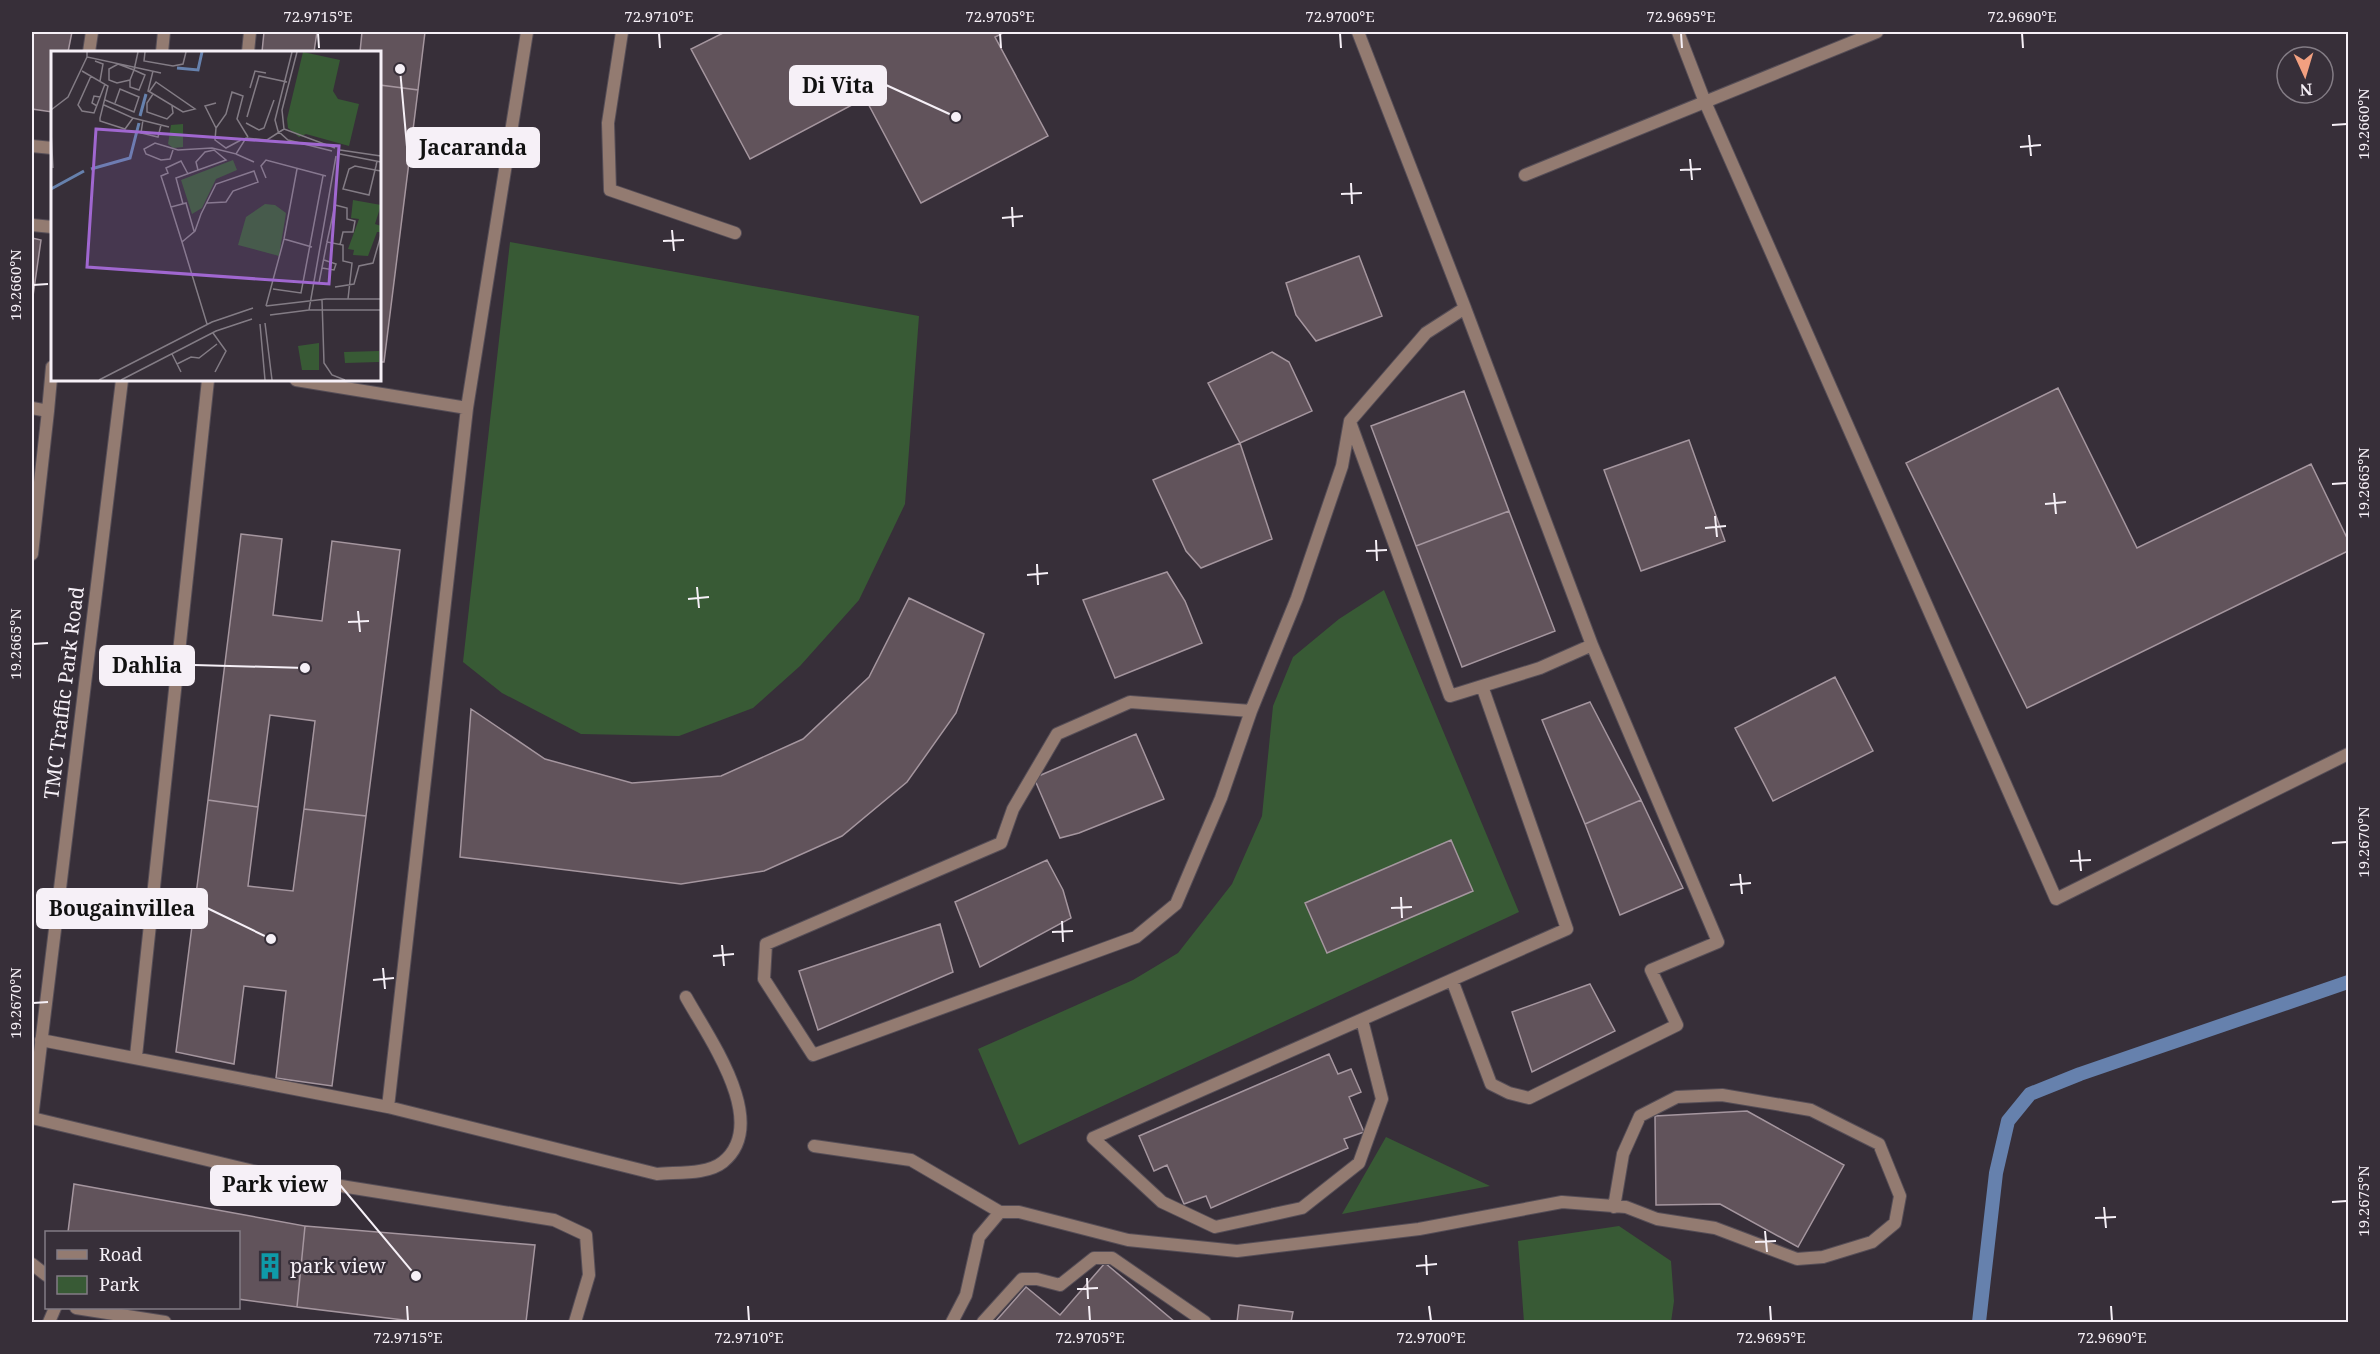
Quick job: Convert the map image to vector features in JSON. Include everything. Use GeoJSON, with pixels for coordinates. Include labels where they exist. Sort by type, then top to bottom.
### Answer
{"type":"FeatureCollection","features":[{"type":"Feature","properties":{"kind":"street"},"geometry":{"type":"LineString","coordinates":[[89,51],[92,32]]}},
{"type":"Feature","properties":{"kind":"street"},"geometry":{"type":"LineString","coordinates":[[162,51],[164,32]]}},
{"type":"Feature","properties":{"kind":"street"},"geometry":{"type":"LineString","coordinates":[[248,51],[250,32]]}},
{"type":"Feature","properties":{"kind":"street"},"geometry":{"type":"LineString","coordinates":[[388,1107],[467,408],[527,32]]}},
{"type":"Feature","properties":{"kind":"street"},"geometry":{"type":"LineString","coordinates":[[622,32],[608,123],[610,190],[735,234]]}},
{"type":"Feature","properties":{"kind":"street"},"geometry":{"type":"LineString","coordinates":[[1358,32],[1592,645],[1718,942],[1652,970],[1677,1025],[1529,1098],[1509,1093],[1491,1084],[1452,980]]}},
{"type":"Feature","properties":{"kind":"street"},"geometry":{"type":"LineString","coordinates":[[1678,32],[1705,102],[2056,899],[2349,754]]}},
{"type":"Feature","properties":{"kind":"street"},"geometry":{"type":"LineString","coordinates":[[1525,175],[1877,32]]}},
{"type":"Feature","properties":{"kind":"street"},"geometry":{"type":"LineString","coordinates":[[32,146],[51,148]]}},
{"type":"Feature","properties":{"kind":"street"},"geometry":{"type":"LineString","coordinates":[[32,225],[51,227]]}},
{"type":"Feature","properties":{"kind":"street"},"geometry":{"type":"LineString","coordinates":[[1251,711],[1130,702],[1058,734],[1013,808],[1001,843],[766,944],[764,979],[813,1055],[1136,937],[1176,904],[1221,798],[1251,711],[1297,598],[1342,466],[1350,421],[1426,333],[1465,308]]}},
{"type":"Feature","properties":{"kind":"street"},"geometry":{"type":"LineString","coordinates":[[32,555],[51,378]]}},
{"type":"Feature","properties":{"kind":"street","name":"TMC Traffic Park Road"},"geometry":{"type":"LineString","coordinates":[[32,1118],[122,381]]}},
{"type":"Feature","properties":{"kind":"street"},"geometry":{"type":"LineString","coordinates":[[136,1056],[208,381]]}},
{"type":"Feature","properties":{"kind":"street"},"geometry":{"type":"LineString","coordinates":[[302,381],[467,408]]}},
{"type":"Feature","properties":{"kind":"street"},"geometry":{"type":"LineString","coordinates":[[32,408],[48,411]]}},
{"type":"Feature","properties":{"kind":"street"},"geometry":{"type":"LineString","coordinates":[[1350,421],[1450,696],[1540,668],[1592,645]]}},
{"type":"Feature","properties":{"kind":"street"},"geometry":{"type":"LineString","coordinates":[[1362,1020],[1382,1099],[1359,1163],[1302,1208],[1215,1227],[1162,1202],[1093,1138],[1567,929],[1482,686]]}},
{"type":"Feature","properties":{"kind":"street"},"geometry":{"type":"LineString","coordinates":[[41,1040],[136,1056],[388,1107],[657,1174],[698,1171],[723,1163],[739,1143],[742,1111],[728,1073],[687,997]]}},
{"type":"Feature","properties":{"kind":"street"},"geometry":{"type":"LineString","coordinates":[[814,1146],[911,1160],[1000,1212],[1018,1212],[1128,1240],[1237,1251],[1419,1229],[1562,1202],[1614,1207],[1626,1207],[1657,1219],[1715,1228],[1797,1259],[1823,1257],[1872,1242],[1896,1223],[1900,1196],[1879,1144],[1810,1110],[1722,1095],[1677,1097],[1640,1116],[1623,1154],[1614,1207]]}},
{"type":"Feature","properties":{"kind":"street"},"geometry":{"type":"LineString","coordinates":[[32,1118],[266,1174],[554,1220],[586,1235],[589,1275],[575,1323]]}},
{"type":"Feature","properties":{"kind":"street"},"geometry":{"type":"LineString","coordinates":[[953,1322],[966,1295],[979,1238],[1000,1212]]}},
{"type":"Feature","properties":{"kind":"street"},"geometry":{"type":"LineString","coordinates":[[983,1323],[1022,1279],[1037,1279],[1060,1285],[1094,1258],[1113,1258],[1205,1323]]}},
{"type":"Feature","properties":{"kind":"street"},"geometry":{"type":"LineString","coordinates":[[32,1264],[45,1274]]}},
{"type":"Feature","properties":{"kind":"street"},"geometry":{"type":"LineString","coordinates":[[49,1323],[55,1309]]}},
{"type":"Feature","properties":{"kind":"street"},"geometry":{"type":"LineString","coordinates":[[82,1309],[165,1323]]}},
{"type":"Feature","properties":{"kind":"green space"},"geometry":{"type":"Polygon","coordinates":[[[510,242],[919,316],[905,504],[859,600],[800,666],[753,708],[679,736],[581,734],[502,693],[463,662],[510,242]]]}},
{"type":"Feature","properties":{"kind":"green space"},"geometry":{"type":"Polygon","coordinates":[[[1384,590],[1519,912],[1019,1145],[978,1049],[1133,980],[1178,953],[1232,884],[1262,816],[1273,706],[1293,657],[1339,619],[1384,590]]]}},
{"type":"Feature","properties":{"kind":"green space"},"geometry":{"type":"Polygon","coordinates":[[[1386,1137],[1490,1186],[1342,1214],[1386,1137]]]}},
{"type":"Feature","properties":{"kind":"green space"},"geometry":{"type":"Polygon","coordinates":[[[1619,1226],[1671,1261],[1674,1301],[1671,1322],[1524,1322],[1518,1241],[1619,1226]]]}},
{"type":"Feature","properties":{"kind":"building"},"geometry":{"type":"Polygon","coordinates":[[[32,32],[72,32],[68,51],[51,51],[51,112],[32,109],[32,32]]]}},
{"type":"Feature","properties":{"kind":"building"},"geometry":{"type":"Polygon","coordinates":[[[264,32],[317,32],[314,51],[262,51],[264,32]]]}},
{"type":"Feature","properties":{"kind":"building"},"geometry":{"type":"Polygon","coordinates":[[[362,32],[425,32],[418,90],[381,85],[381,51],[360,51],[362,32]]]}},
{"type":"Feature","properties":{"kind":"building"},"geometry":{"type":"Polygon","coordinates":[[[725,32],[1005,32],[995,37],[1048,136],[921,203],[865,98],[750,159],[691,49],[725,32]]]}},
{"type":"Feature","properties":{"kind":"building"},"geometry":{"type":"Polygon","coordinates":[[[381,85],[418,90],[384,362],[381,362],[381,85]]]}},
{"type":"Feature","properties":{"kind":"building"},"geometry":{"type":"Polygon","coordinates":[[[32,238],[41,240],[32,303],[32,238]]]}},
{"type":"Feature","properties":{"kind":"building"},"geometry":{"type":"Polygon","coordinates":[[[1359,256],[1382,316],[1316,341],[1296,315],[1286,283],[1359,256]]]}},
{"type":"Feature","properties":{"kind":"building"},"geometry":{"type":"Polygon","coordinates":[[[1272,352],[1289,362],[1312,411],[1240,443],[1208,383],[1272,352]]]}},
{"type":"Feature","properties":{"kind":"building"},"geometry":{"type":"Polygon","coordinates":[[[2058,388],[2137,548],[2311,464],[2348,540],[2348,551],[2027,708],[1906,463],[2058,388]]]}},
{"type":"Feature","properties":{"kind":"building"},"geometry":{"type":"Polygon","coordinates":[[[1464,391],[1509,511],[1416,546],[1371,426],[1464,391]]]}},
{"type":"Feature","properties":{"kind":"building"},"geometry":{"type":"Polygon","coordinates":[[[1689,440],[1725,541],[1641,571],[1604,470],[1689,440]]]}},
{"type":"Feature","properties":{"kind":"building"},"geometry":{"type":"Polygon","coordinates":[[[1240,443],[1272,539],[1201,568],[1186,551],[1153,480],[1240,443]]]}},
{"type":"Feature","properties":{"kind":"building"},"geometry":{"type":"Polygon","coordinates":[[[1509,511],[1555,631],[1462,667],[1416,546],[1509,511]]]}},
{"type":"Feature","properties":{"kind":"building"},"geometry":{"type":"Polygon","coordinates":[[[241,534],[282,539],[273,615],[322,621],[332,541],[400,550],[366,816],[304,809],[315,721],[270,715],[258,807],[208,800],[241,534]]]}},
{"type":"Feature","properties":{"kind":"building"},"geometry":{"type":"Polygon","coordinates":[[[1167,572],[1185,601],[1202,643],[1115,678],[1083,600],[1167,572]]]}},
{"type":"Feature","properties":{"kind":"building"},"geometry":{"type":"Polygon","coordinates":[[[909,598],[984,634],[956,713],[907,782],[842,836],[764,871],[681,884],[460,857],[471,709],[545,759],[632,783],[721,776],[803,739],[869,677],[909,598]]]}},
{"type":"Feature","properties":{"kind":"building"},"geometry":{"type":"Polygon","coordinates":[[[1835,677],[1873,751],[1773,801],[1735,728],[1835,677]]]}},
{"type":"Feature","properties":{"kind":"building"},"geometry":{"type":"Polygon","coordinates":[[[1590,702],[1641,800],[1585,824],[1542,720],[1590,702]]]}},
{"type":"Feature","properties":{"kind":"building"},"geometry":{"type":"Polygon","coordinates":[[[1136,734],[1164,799],[1079,833],[1060,838],[1034,778],[1136,734]]]}},
{"type":"Feature","properties":{"kind":"building"},"geometry":{"type":"Polygon","coordinates":[[[208,800],[258,807],[248,886],[293,891],[304,809],[366,816],[332,1086],[276,1078],[286,991],[244,986],[234,1064],[176,1052],[208,800]]]}},
{"type":"Feature","properties":{"kind":"building"},"geometry":{"type":"Polygon","coordinates":[[[1641,800],[1683,888],[1620,915],[1585,824],[1641,800]]]}},
{"type":"Feature","properties":{"kind":"building"},"geometry":{"type":"Polygon","coordinates":[[[1451,840],[1473,891],[1327,953],[1305,903],[1451,840]]]}},
{"type":"Feature","properties":{"kind":"building"},"geometry":{"type":"Polygon","coordinates":[[[1047,860],[1063,890],[1071,918],[980,967],[955,902],[1047,860]]]}},
{"type":"Feature","properties":{"kind":"building"},"geometry":{"type":"Polygon","coordinates":[[[940,924],[953,972],[818,1030],[799,971],[940,924]]]}},
{"type":"Feature","properties":{"kind":"building"},"geometry":{"type":"Polygon","coordinates":[[[1590,984],[1615,1031],[1532,1072],[1512,1012],[1590,984]]]}},
{"type":"Feature","properties":{"kind":"building"},"geometry":{"type":"Polygon","coordinates":[[[1329,1054],[1338,1074],[1351,1069],[1361,1092],[1349,1097],[1364,1132],[1344,1139],[1348,1148],[1211,1208],[1206,1196],[1184,1204],[1167,1165],[1154,1171],[1139,1136],[1329,1054]]]}},
{"type":"Feature","properties":{"kind":"building"},"geometry":{"type":"Polygon","coordinates":[[[1747,1111],[1844,1165],[1798,1247],[1720,1204],[1656,1205],[1655,1116],[1747,1111]]]}},
{"type":"Feature","properties":{"kind":"building","name":"park view"},"geometry":{"type":"Polygon","coordinates":[[[74,1184],[305,1226],[297,1307],[240,1299],[240,1231],[68,1231],[74,1184]]]}},
{"type":"Feature","properties":{"kind":"building","name":"park view"},"geometry":{"type":"Polygon","coordinates":[[[305,1226],[535,1245],[526,1322],[420,1322],[297,1307],[305,1226]]]}},
{"type":"Feature","properties":{"kind":"building"},"geometry":{"type":"Polygon","coordinates":[[[1105,1263],[1175,1322],[995,1322],[1026,1287],[1060,1315],[1105,1263]]]}},
{"type":"Feature","properties":{"kind":"building"},"geometry":{"type":"Polygon","coordinates":[[[1239,1305],[1293,1312],[1291,1322],[1237,1322],[1239,1305]]]}},
{"type":"Feature","properties":{"kind":"waterway"},"geometry":{"type":"LineString","coordinates":[[1979,1322],[1996,1173],[2008,1121],[2030,1094],[2080,1074],[2348,982]]}},
{"type":"Feature","properties":{"kind":"place","name":"Jacaranda"},"geometry":{"type":"Point","coordinates":[400,69]}},
{"type":"Feature","properties":{"kind":"place","name":"Di Vita"},"geometry":{"type":"Point","coordinates":[956,117]}},
{"type":"Feature","properties":{"kind":"place","name":"Dahlia"},"geometry":{"type":"Point","coordinates":[305,668]}},
{"type":"Feature","properties":{"kind":"place","name":"Bougainvillea"},"geometry":{"type":"Point","coordinates":[271,939]}},
{"type":"Feature","properties":{"kind":"place","name":"park view"},"geometry":{"type":"Point","coordinates":[270,1266]}},
{"type":"Feature","properties":{"kind":"place","name":"Park view"},"geometry":{"type":"Point","coordinates":[416,1276]}}]}
